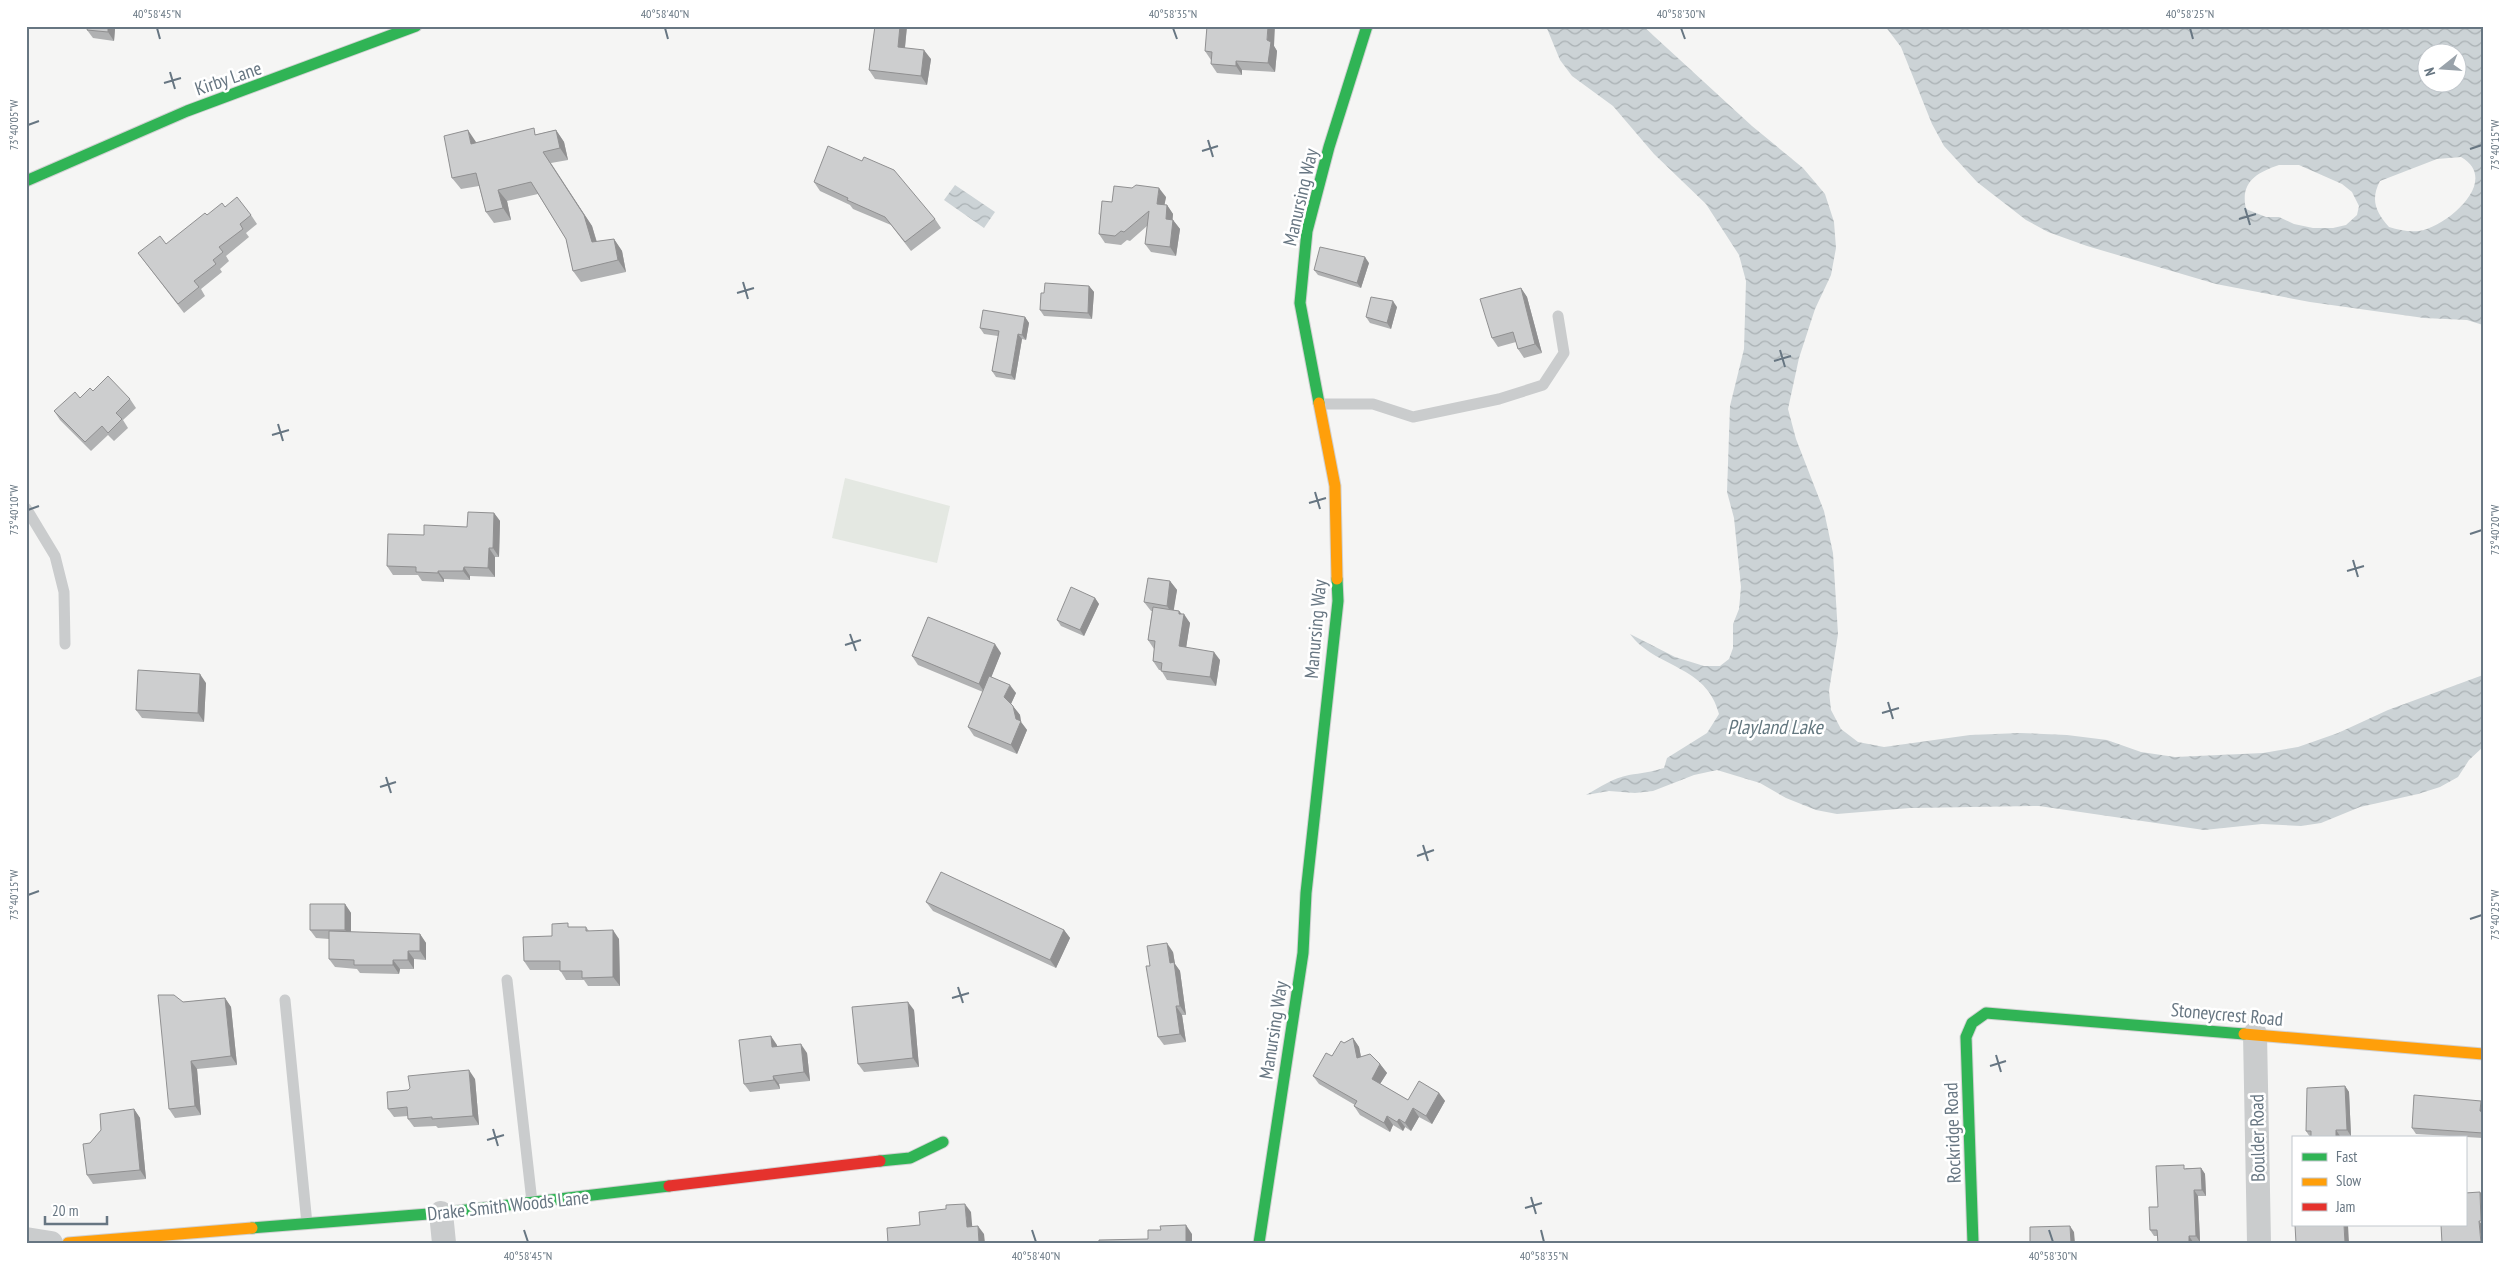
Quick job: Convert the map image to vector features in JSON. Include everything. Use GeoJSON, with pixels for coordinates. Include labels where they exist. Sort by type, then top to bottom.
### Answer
{"type":"FeatureCollection","features":[{"type":"Feature","properties":{"kind":"street","name":"Kirby Lane"},"geometry":{"type":"LineString","coordinates":[[26,181],[187,111],[416,26]]}},
{"type":"Feature","properties":{"kind":"street","name":"Manursing Way"},"geometry":{"type":"LineString","coordinates":[[1259,1243],[1284,1071],[1304,953],[1306,893],[1338,601],[1335,486],[1300,303],[1307,231],[1329,146],[1366,26]]}},
{"type":"Feature","properties":{"kind":"street","name":"Stoneycrest Road"},"geometry":{"type":"LineString","coordinates":[[1972,1023],[1986,1013],[2483,1054]]}},
{"type":"Feature","properties":{"kind":"street","name":"Rockridge Road"},"geometry":{"type":"LineString","coordinates":[[1972,1023],[1966,1037],[1973,1243]]}},
{"type":"Feature","properties":{"kind":"street","name":"Boulder Road"},"geometry":{"type":"LineString","coordinates":[[2254,1034],[2259,1243]]}},
{"type":"Feature","properties":{"kind":"street","name":"Drake Smith Woods Lane"},"geometry":{"type":"LineString","coordinates":[[68,1243],[441,1213],[910,1158],[943,1142]]}},
{"type":"Feature","properties":{"kind":"street"},"geometry":{"type":"LineString","coordinates":[[441,1213],[444,1243]]}},
{"type":"Feature","properties":{"kind":"street"},"geometry":{"type":"LineString","coordinates":[[26,1239],[51,1243]]}},
{"type":"Feature","properties":{"kind":"lane"},"geometry":{"type":"LineString","coordinates":[[1319,404],[1373,404],[1413,417],[1499,399],[1543,384],[1564,353],[1558,316]]}},
{"type":"Feature","properties":{"kind":"lane"},"geometry":{"type":"LineString","coordinates":[[26,508],[55,556],[64,592],[65,644]]}},
{"type":"Feature","properties":{"kind":"lane"},"geometry":{"type":"LineString","coordinates":[[507,980],[532,1202]]}},
{"type":"Feature","properties":{"kind":"lane"},"geometry":{"type":"LineString","coordinates":[[285,1000],[307,1224]]}},
{"type":"Feature","properties":{"kind":"shaded area"},"geometry":{"type":"Polygon","coordinates":[[[845,478],[950,506],[937,563],[832,538],[845,478]]]}},
{"type":"Feature","properties":{"kind":"water","name":"Playland Lake"},"geometry":{"type":"Polygon","coordinates":[[[1546,26],[1643,26],[1752,126],[1803,168],[1825,194],[1834,222],[1836,248],[1831,275],[1815,309],[1799,358],[1788,409],[1796,439],[1824,511],[1833,553],[1838,634],[1829,691],[1831,710],[1841,729],[1858,742],[1884,747],[1970,735],[2020,733],[2067,735],[2107,740],[2141,752],[2175,757],[2263,753],[2298,747],[2338,733],[2388,710],[2483,675],[2483,747],[2469,760],[2458,777],[2440,787],[2360,807],[2321,823],[2301,826],[2262,824],[2204,830],[2039,806],[1910,808],[1837,814],[1816,810],[1786,798],[1760,783],[1717,770],[1694,775],[1653,791],[1635,793],[1609,791],[1586,795],[1618,778],[1664,768],[1667,758],[1707,733],[1719,714],[1713,698],[1704,686],[1692,676],[1653,654],[1630,634],[1675,657],[1704,666],[1720,666],[1729,659],[1733,648],[1733,624],[1739,609],[1741,587],[1734,518],[1727,492],[1730,406],[1744,349],[1746,281],[1739,255],[1706,204],[1654,154],[1613,106],[1572,76],[1560,60],[1546,26]]]}},
{"type":"Feature","properties":{"kind":"water"},"geometry":{"type":"Polygon","coordinates":[[[1885,26],[2483,26],[2483,325],[2467,320],[2424,318],[2310,302],[2216,284],[2087,246],[2048,232],[2026,220],[1977,182],[1944,146],[1932,124],[1901,47],[1885,26]],[[2461,157],[2437,159],[2380,181],[2375,194],[2376,206],[2389,227],[2400,230],[2419,231],[2443,221],[2456,211],[2466,201],[2473,189],[2475,178],[2472,167],[2461,157]],[[2279,165],[2263,171],[2248,185],[2245,192],[2246,209],[2266,217],[2279,217],[2294,224],[2313,228],[2333,228],[2346,225],[2357,215],[2359,206],[2352,192],[2342,184],[2299,165],[2279,165]]]}},
{"type":"Feature","properties":{"kind":"water"},"geometry":{"type":"Polygon","coordinates":[[[955,185],[995,212],[984,228],[944,200],[955,185]]]}},
{"type":"Feature","properties":{"kind":"building"},"geometry":{"type":"Polygon","coordinates":[[[88,26],[108,26],[108,32],[87,30],[88,26]]]}},
{"type":"Feature","properties":{"kind":"building"},"geometry":{"type":"Polygon","coordinates":[[[875,26],[900,26],[898,47],[924,50],[921,76],[869,70],[875,26]]]}},
{"type":"Feature","properties":{"kind":"building"},"geometry":{"type":"Polygon","coordinates":[[[1207,26],[1268,26],[1267,40],[1271,42],[1268,63],[1236,61],[1236,66],[1211,64],[1212,52],[1205,51],[1207,26]]]}},
{"type":"Feature","properties":{"kind":"building"},"geometry":{"type":"Polygon","coordinates":[[[534,128],[535,135],[556,130],[560,148],[543,152],[584,215],[592,242],[614,239],[618,260],[573,271],[566,239],[531,182],[498,190],[503,208],[486,212],[476,173],[452,178],[444,136],[468,130],[471,144],[534,128]]]}},
{"type":"Feature","properties":{"kind":"building"},"geometry":{"type":"Polygon","coordinates":[[[828,146],[862,161],[864,157],[894,170],[935,219],[905,242],[885,217],[847,200],[848,198],[814,182],[828,146]]]}},
{"type":"Feature","properties":{"kind":"building"},"geometry":{"type":"Polygon","coordinates":[[[1136,185],[1159,188],[1157,204],[1167,205],[1166,219],[1173,220],[1170,247],[1145,244],[1149,211],[1124,232],[1121,231],[1115,236],[1099,234],[1102,201],[1112,202],[1114,186],[1132,188],[1136,185]]]}},
{"type":"Feature","properties":{"kind":"building"},"geometry":{"type":"Polygon","coordinates":[[[237,197],[251,215],[240,224],[243,229],[219,247],[223,252],[213,260],[216,264],[194,281],[199,287],[178,304],[138,253],[160,236],[166,244],[205,213],[207,215],[222,203],[225,207],[237,197]]]}},
{"type":"Feature","properties":{"kind":"building"},"geometry":{"type":"Polygon","coordinates":[[[1320,247],[1365,257],[1357,283],[1314,270],[1320,247]]]}},
{"type":"Feature","properties":{"kind":"building"},"geometry":{"type":"Polygon","coordinates":[[[1045,283],[1089,286],[1088,313],[1040,310],[1041,293],[1044,293],[1045,283]]]}},
{"type":"Feature","properties":{"kind":"building"},"geometry":{"type":"Polygon","coordinates":[[[1521,288],[1535,344],[1518,349],[1513,332],[1492,338],[1480,299],[1521,288]]]}},
{"type":"Feature","properties":{"kind":"building"},"geometry":{"type":"Polygon","coordinates":[[[1371,297],[1393,301],[1387,323],[1366,317],[1371,297]]]}},
{"type":"Feature","properties":{"kind":"building"},"geometry":{"type":"Polygon","coordinates":[[[983,310],[1025,317],[1022,335],[1018,334],[1011,375],[992,371],[999,331],[980,328],[983,310]]]}},
{"type":"Feature","properties":{"kind":"building"},"geometry":{"type":"Polygon","coordinates":[[[108,376],[130,399],[116,413],[122,419],[108,433],[102,426],[85,442],[54,411],[75,392],[80,398],[90,388],[93,391],[108,376]]]}},
{"type":"Feature","properties":{"kind":"building"},"geometry":{"type":"Polygon","coordinates":[[[468,512],[494,513],[493,548],[489,548],[488,568],[464,567],[463,571],[438,571],[438,573],[416,572],[416,567],[387,566],[388,534],[424,535],[424,525],[467,527],[468,512]]]}},
{"type":"Feature","properties":{"kind":"building"},"geometry":{"type":"Polygon","coordinates":[[[1148,578],[1170,581],[1167,606],[1144,602],[1148,578]]]}},
{"type":"Feature","properties":{"kind":"building"},"geometry":{"type":"Polygon","coordinates":[[[1071,587],[1095,598],[1080,630],[1057,620],[1071,587]]]}},
{"type":"Feature","properties":{"kind":"building"},"geometry":{"type":"Polygon","coordinates":[[[1153,607],[1179,611],[1179,614],[1184,614],[1179,646],[1214,652],[1210,677],[1161,671],[1162,663],[1153,661],[1155,641],[1148,640],[1153,607]]]}},
{"type":"Feature","properties":{"kind":"building"},"geometry":{"type":"Polygon","coordinates":[[[928,617],[995,644],[979,684],[912,656],[928,617]]]}},
{"type":"Feature","properties":{"kind":"building"},"geometry":{"type":"Polygon","coordinates":[[[138,670],[200,674],[198,713],[136,710],[138,670]]]}},
{"type":"Feature","properties":{"kind":"building"},"geometry":{"type":"Polygon","coordinates":[[[989,676],[1010,685],[1004,697],[1013,706],[1016,719],[1021,721],[1011,745],[968,727],[989,676]]]}},
{"type":"Feature","properties":{"kind":"building"},"geometry":{"type":"Polygon","coordinates":[[[941,872],[1064,930],[1050,960],[926,902],[941,872]]]}},
{"type":"Feature","properties":{"kind":"building"},"geometry":{"type":"Polygon","coordinates":[[[310,904],[345,904],[345,930],[310,930],[310,904]]]}},
{"type":"Feature","properties":{"kind":"building"},"geometry":{"type":"Polygon","coordinates":[[[568,923],[568,927],[586,927],[586,931],[613,930],[613,977],[582,978],[582,971],[560,971],[560,961],[524,961],[523,937],[552,936],[552,924],[568,923]]]}},
{"type":"Feature","properties":{"kind":"building"},"geometry":{"type":"Polygon","coordinates":[[[329,931],[420,934],[420,951],[408,951],[408,960],[393,960],[393,965],[354,965],[354,960],[329,959],[329,931]]]}},
{"type":"Feature","properties":{"kind":"building"},"geometry":{"type":"Polygon","coordinates":[[[1167,943],[1170,963],[1174,962],[1180,1006],[1176,1006],[1180,1034],[1158,1037],[1146,966],[1150,966],[1147,946],[1167,943]]]}},
{"type":"Feature","properties":{"kind":"building"},"geometry":{"type":"Polygon","coordinates":[[[158,995],[174,995],[183,1002],[225,998],[231,1056],[191,1061],[195,1106],[169,1109],[158,995]]]}},
{"type":"Feature","properties":{"kind":"building"},"geometry":{"type":"Polygon","coordinates":[[[908,1002],[913,1058],[858,1064],[852,1007],[908,1002]]]}},
{"type":"Feature","properties":{"kind":"building"},"geometry":{"type":"Polygon","coordinates":[[[771,1036],[772,1047],[801,1044],[804,1072],[773,1076],[774,1080],[744,1084],[739,1040],[771,1036]]]}},
{"type":"Feature","properties":{"kind":"building"},"geometry":{"type":"Polygon","coordinates":[[[1353,1038],[1357,1058],[1370,1054],[1380,1064],[1372,1079],[1408,1100],[1419,1081],[1439,1093],[1426,1116],[1413,1108],[1405,1123],[1399,1119],[1397,1122],[1387,1116],[1384,1123],[1354,1106],[1357,1101],[1313,1076],[1326,1053],[1332,1056],[1341,1041],[1344,1043],[1353,1038]]]}},
{"type":"Feature","properties":{"kind":"building"},"geometry":{"type":"Polygon","coordinates":[[[469,1070],[473,1116],[408,1119],[407,1107],[388,1109],[387,1092],[408,1090],[410,1088],[408,1076],[469,1070]]]}},
{"type":"Feature","properties":{"kind":"building"},"geometry":{"type":"Polygon","coordinates":[[[2345,1086],[2347,1130],[2336,1130],[2336,1136],[2311,1136],[2311,1131],[2306,1131],[2307,1088],[2345,1086]]]}},
{"type":"Feature","properties":{"kind":"building"},"geometry":{"type":"Polygon","coordinates":[[[2414,1095],[2481,1101],[2480,1111],[2483,1112],[2483,1133],[2412,1128],[2414,1095]]]}},
{"type":"Feature","properties":{"kind":"building"},"geometry":{"type":"Polygon","coordinates":[[[134,1109],[140,1170],[87,1175],[83,1144],[90,1143],[101,1130],[100,1114],[134,1109]]]}},
{"type":"Feature","properties":{"kind":"building"},"geometry":{"type":"Polygon","coordinates":[[[2184,1165],[2184,1169],[2201,1168],[2202,1190],[2194,1190],[2196,1236],[2189,1236],[2189,1243],[2158,1243],[2157,1230],[2150,1230],[2149,1207],[2158,1207],[2156,1166],[2184,1165]]]}},
{"type":"Feature","properties":{"kind":"building"},"geometry":{"type":"Polygon","coordinates":[[[2480,1192],[2481,1221],[2479,1221],[2481,1243],[2442,1243],[2441,1226],[2466,1226],[2466,1193],[2480,1192]]]}},
{"type":"Feature","properties":{"kind":"building"},"geometry":{"type":"Polygon","coordinates":[[[965,1204],[967,1227],[978,1226],[979,1243],[888,1243],[887,1228],[920,1225],[919,1212],[946,1209],[946,1205],[965,1204]]]}},
{"type":"Feature","properties":{"kind":"building"},"geometry":{"type":"Polygon","coordinates":[[[1186,1225],[1186,1243],[1099,1243],[1099,1240],[1148,1239],[1148,1230],[1161,1230],[1160,1226],[1186,1225]]]}},
{"type":"Feature","properties":{"kind":"building"},"geometry":{"type":"Polygon","coordinates":[[[2070,1226],[2071,1243],[2030,1243],[2030,1227],[2070,1226]]]}},
{"type":"Feature","properties":{"kind":"building"},"geometry":{"type":"Polygon","coordinates":[[[2295,1226],[2344,1226],[2345,1243],[2296,1243],[2295,1226]]]}},
{"type":"Feature","properties":{"kind":"traffic: fast"},"geometry":{"type":"LineString","coordinates":[[26,181],[187,111],[416,26]]}},
{"type":"Feature","properties":{"kind":"traffic: fast"},"geometry":{"type":"LineString","coordinates":[[1319,403],[1300,303],[1307,231],[1329,147],[1367,26]]}},
{"type":"Feature","properties":{"kind":"traffic: fast"},"geometry":{"type":"LineString","coordinates":[[1259,1243],[1303,953],[1306,893],[1338,601],[1337,579]]}},
{"type":"Feature","properties":{"kind":"traffic: fast"},"geometry":{"type":"LineString","coordinates":[[1973,1243],[1966,1037],[1972,1023],[1986,1013],[2244,1034]]}},
{"type":"Feature","properties":{"kind":"traffic: fast"},"geometry":{"type":"LineString","coordinates":[[880,1161],[910,1158],[943,1142]]}},
{"type":"Feature","properties":{"kind":"traffic: fast"},"geometry":{"type":"LineString","coordinates":[[252,1228],[441,1213],[669,1186]]}},
{"type":"Feature","properties":{"kind":"traffic: slow"},"geometry":{"type":"LineString","coordinates":[[1319,403],[1335,486],[1337,579]]}},
{"type":"Feature","properties":{"kind":"traffic: slow"},"geometry":{"type":"LineString","coordinates":[[2244,1034],[2483,1054]]}},
{"type":"Feature","properties":{"kind":"traffic: slow"},"geometry":{"type":"LineString","coordinates":[[68,1243],[252,1228]]}},
{"type":"Feature","properties":{"kind":"traffic: jam"},"geometry":{"type":"LineString","coordinates":[[669,1186],[880,1161]]}}]}
